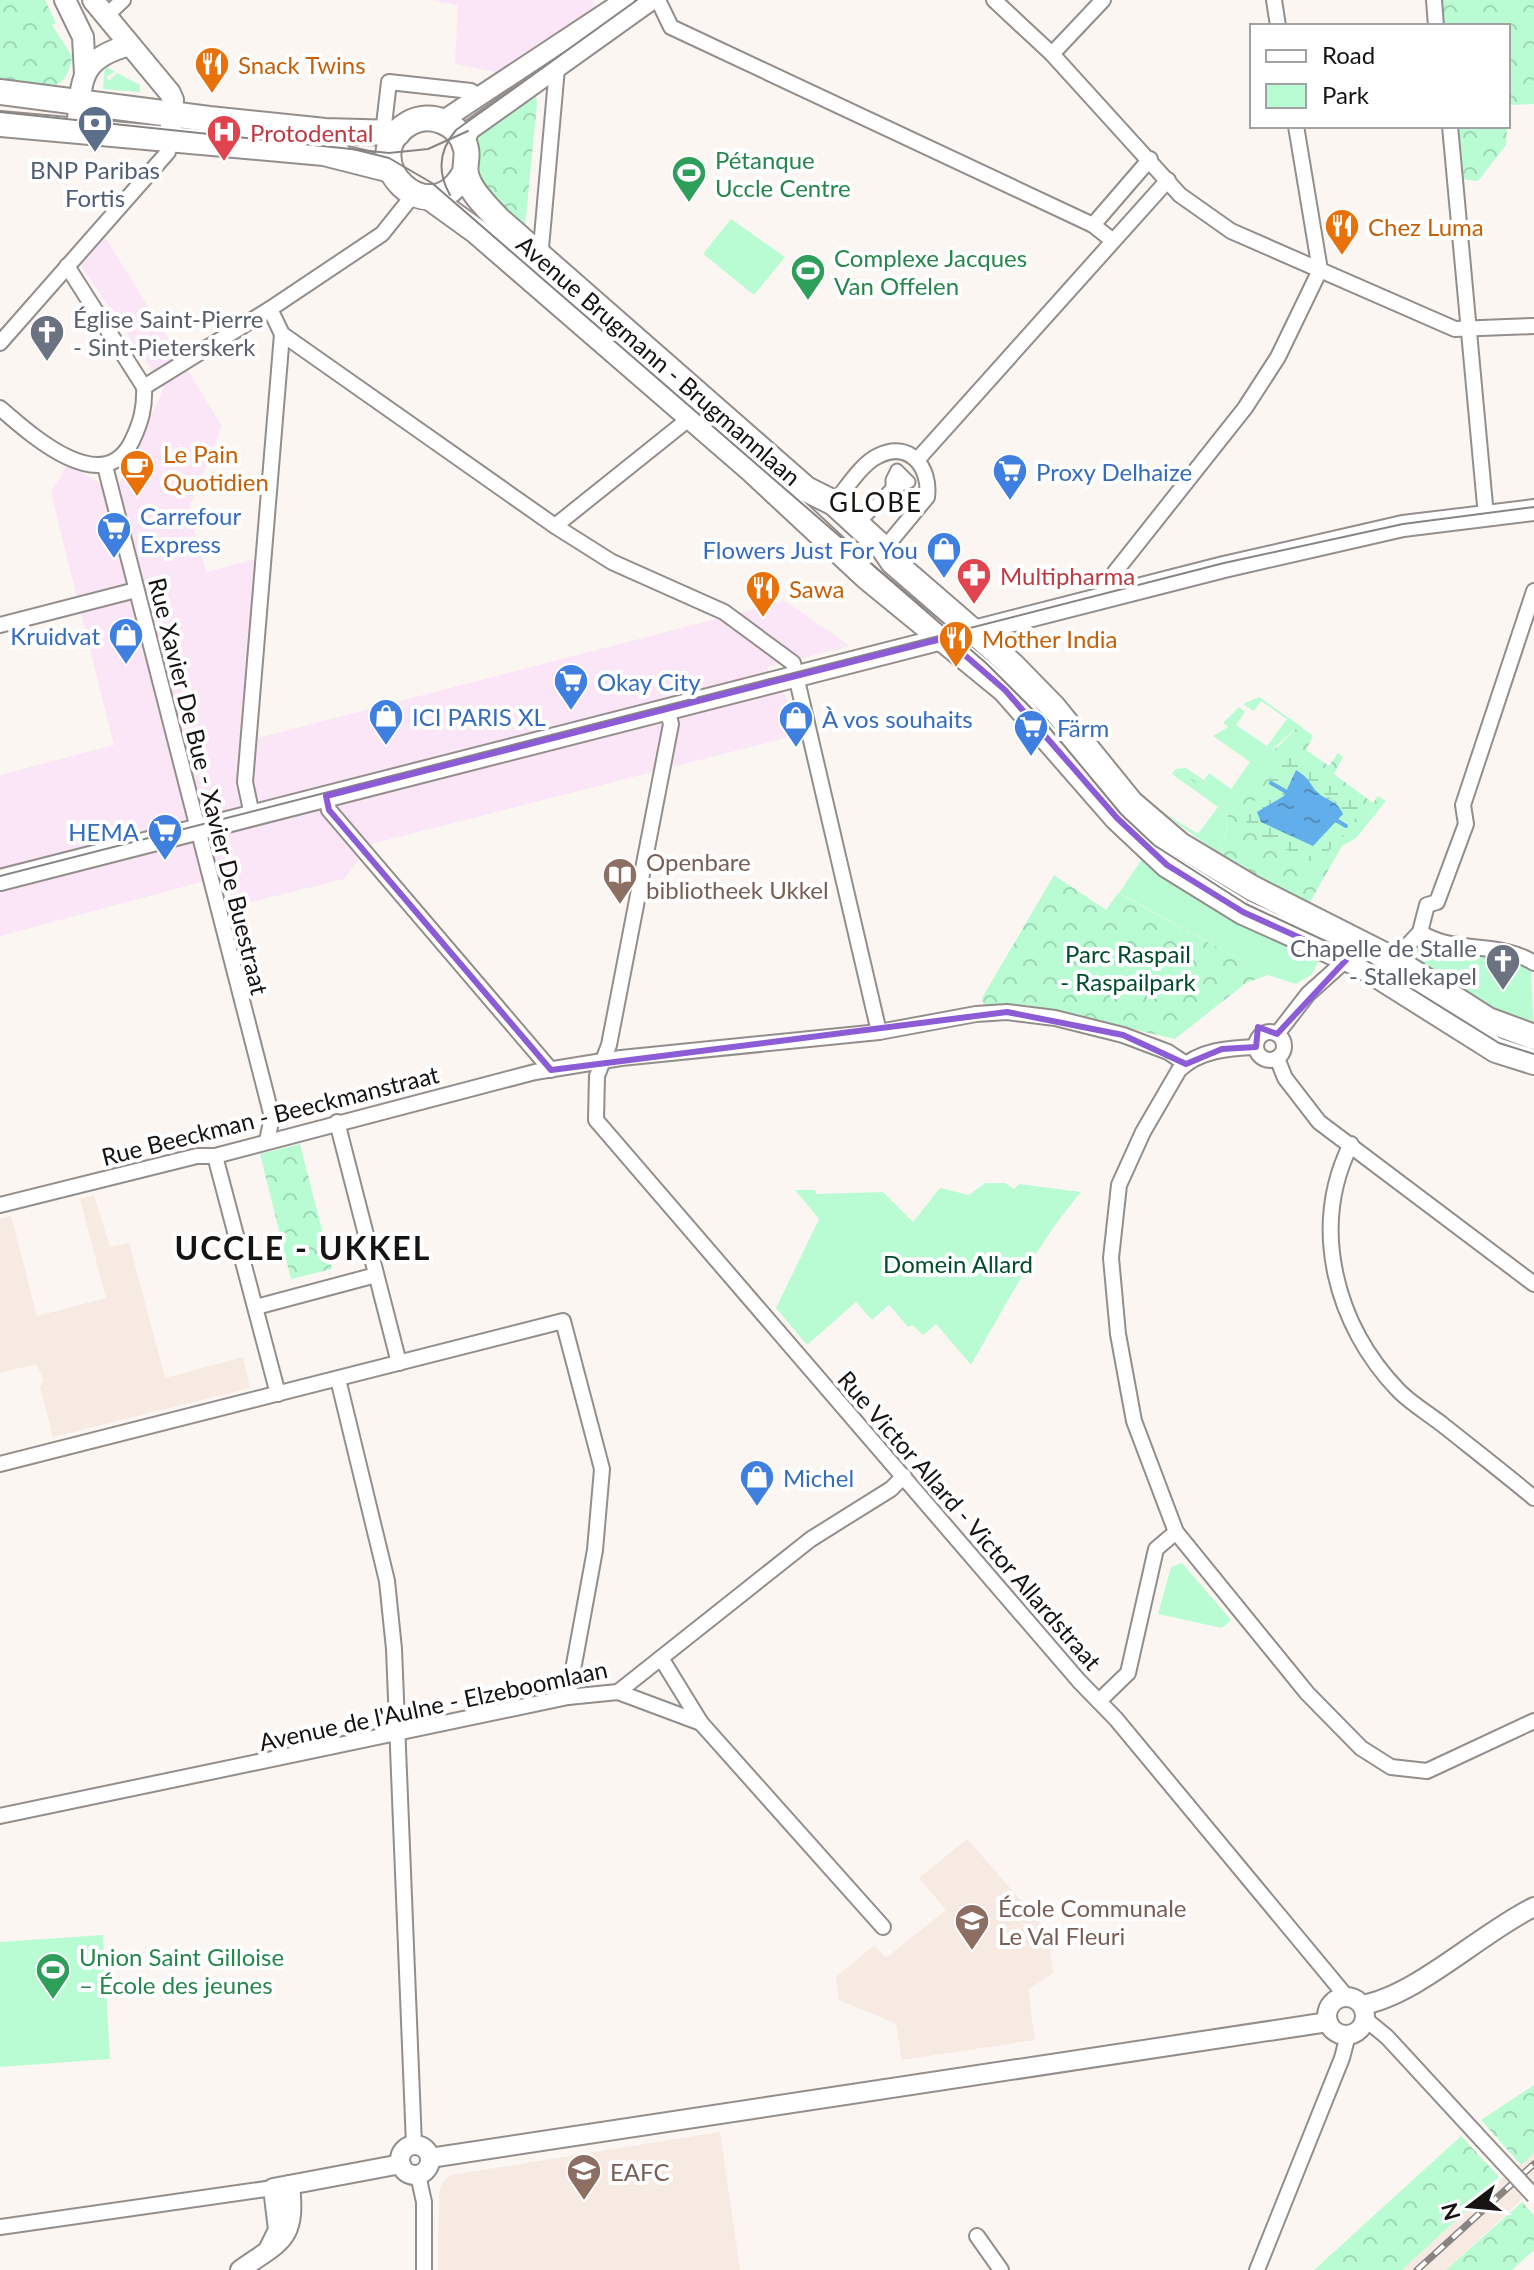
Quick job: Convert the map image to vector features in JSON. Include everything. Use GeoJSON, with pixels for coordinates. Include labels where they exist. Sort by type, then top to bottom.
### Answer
{"type":"FeatureCollection","features":[{"type":"Feature","properties":{"kind":"main road"},"geometry":{"type":"LineString","coordinates":[[65,0],[83,37],[85,74],[77,130]]}},
{"type":"Feature","properties":{"kind":"main road"},"geometry":{"type":"LineString","coordinates":[[99,8],[170,93],[171,127]]}},
{"type":"Feature","properties":{"kind":"main road"},"geometry":{"type":"LineString","coordinates":[[85,74],[107,50],[130,45]]}},
{"type":"Feature","properties":{"kind":"main road"},"geometry":{"type":"LineString","coordinates":[[0,92],[79,102],[171,127],[324,153],[391,170],[390,133]]}},
{"type":"Feature","properties":{"kind":"main road"},"geometry":{"type":"LineString","coordinates":[[0,124],[77,130],[171,127],[390,133],[417,120],[442,121],[455,129],[464,142],[467,157],[465,172],[449,191],[422,195]]}},
{"type":"Feature","properties":{"kind":"main road","name":"Avenue Brugmann - Brugmannlaan"},"geometry":{"type":"LineString","coordinates":[[391,170],[402,186],[422,195],[476,231],[698,410],[806,489],[839,502],[885,543],[893,562],[973,631],[1054,708],[1155,826],[1252,888],[1394,960],[1488,1020],[1534,1037]]}},
{"type":"Feature","properties":{"kind":"main road","name":"Avenue Brugmann - Brugmannlaan"},"geometry":{"type":"LineString","coordinates":[[465,172],[487,206],[868,578],[1005,690],[1117,818],[1167,865],[1243,912],[1347,959],[1487,1045],[1534,1062]]}},
{"type":"Feature","properties":{"kind":"main road"},"geometry":{"type":"LineString","coordinates":[[0,880],[795,674],[1378,531],[1534,510]]}},
{"type":"Feature","properties":{"kind":"street"},"geometry":{"type":"LineString","coordinates":[[99,8],[123,0]]}},
{"type":"Feature","properties":{"kind":"street"},"geometry":{"type":"LineString","coordinates":[[442,121],[625,0]]}},
{"type":"Feature","properties":{"kind":"street"},"geometry":{"type":"LineString","coordinates":[[464,142],[470,130],[652,0]]}},
{"type":"Feature","properties":{"kind":"street"},"geometry":{"type":"LineString","coordinates":[[658,0],[671,27],[1093,225],[1112,240]]}},
{"type":"Feature","properties":{"kind":"street"},"geometry":{"type":"LineString","coordinates":[[994,0],[1052,54],[1194,208],[1231,231],[1455,329],[1534,326]]}},
{"type":"Feature","properties":{"kind":"street"},"geometry":{"type":"LineString","coordinates":[[1052,54],[1103,0]]}},
{"type":"Feature","properties":{"kind":"street"},"geometry":{"type":"LineString","coordinates":[[1274,0],[1278,24]]}},
{"type":"Feature","properties":{"kind":"street"},"geometry":{"type":"LineString","coordinates":[[1434,0],[1436,24]]}},
{"type":"Feature","properties":{"kind":"street"},"geometry":{"type":"LineString","coordinates":[[540,259],[557,68]]}},
{"type":"Feature","properties":{"kind":"street"},"geometry":{"type":"LineString","coordinates":[[390,133],[389,82],[471,91],[480,97]]}},
{"type":"Feature","properties":{"kind":"street"},"geometry":{"type":"LineString","coordinates":[[0,343],[168,152],[171,127]]}},
{"type":"Feature","properties":{"kind":"street"},"geometry":{"type":"LineString","coordinates":[[1114,595],[1115,572],[1245,408],[1278,357],[1320,270],[1296,128]]}},
{"type":"Feature","properties":{"kind":"street"},"geometry":{"type":"LineString","coordinates":[[1450,128],[1486,516]]}},
{"type":"Feature","properties":{"kind":"street"},"geometry":{"type":"LineString","coordinates":[[1093,225],[1150,159]]}},
{"type":"Feature","properties":{"kind":"street"},"geometry":{"type":"LineString","coordinates":[[864,518],[892,488],[900,488],[904,475],[1168,180]]}},
{"type":"Feature","properties":{"kind":"street"},"geometry":{"type":"LineString","coordinates":[[144,387],[270,309],[382,234],[422,195]]}},
{"type":"Feature","properties":{"kind":"street"},"geometry":{"type":"LineString","coordinates":[[3,417],[75,460],[105,466],[120,458],[140,424],[145,405],[144,387],[67,266]]}},
{"type":"Feature","properties":{"kind":"street"},"geometry":{"type":"LineString","coordinates":[[270,309],[282,334],[555,526],[612,562],[724,612],[793,663],[879,1032]]}},
{"type":"Feature","properties":{"kind":"street"},"geometry":{"type":"LineString","coordinates":[[252,815],[245,782],[282,334]]}},
{"type":"Feature","properties":{"kind":"street"},"geometry":{"type":"LineString","coordinates":[[555,526],[698,410]]}},
{"type":"Feature","properties":{"kind":"street"},"geometry":{"type":"LineString","coordinates":[[893,451],[915,463],[926,471],[927,497],[885,543],[864,518],[839,502],[875,456],[893,451]]}},
{"type":"Feature","properties":{"kind":"street"},"geometry":{"type":"LineString","coordinates":[[904,475],[915,463]]}},
{"type":"Feature","properties":{"kind":"street","name":"Rue Xavier De Bue - Xavier De Buestraat"},"geometry":{"type":"LineString","coordinates":[[105,466],[272,1117],[267,1141]]}},
{"type":"Feature","properties":{"kind":"street"},"geometry":{"type":"LineString","coordinates":[[0,625],[136,590]]}},
{"type":"Feature","properties":{"kind":"street"},"geometry":{"type":"LineString","coordinates":[[1394,960],[1420,932],[1427,905],[1437,902],[1466,824],[1463,805],[1534,591]]}},
{"type":"Feature","properties":{"kind":"street","name":"Rue Victor Allard - Victor Allardstraat"},"geometry":{"type":"LineString","coordinates":[[667,709],[671,724],[609,1045],[597,1076],[596,1120],[1099,1701],[1358,2007],[1534,2196]]}},
{"type":"Feature","properties":{"kind":"street"},"geometry":{"type":"LineString","coordinates":[[326,796],[329,810],[551,1070]]}},
{"type":"Feature","properties":{"kind":"street"},"geometry":{"type":"LineString","coordinates":[[1420,932],[1442,945],[1489,947],[1518,953],[1534,963]]}},
{"type":"Feature","properties":{"kind":"street"},"geometry":{"type":"LineString","coordinates":[[1277,1034],[1308,994],[1347,959]]}},
{"type":"Feature","properties":{"kind":"street","name":"Rue Beeckman - Beeckmanstraat"},"geometry":{"type":"LineString","coordinates":[[0,1205],[197,1156],[215,1156],[337,1122],[551,1070],[603,1061],[879,1032],[976,1014],[1030,1013],[1123,1035],[1168,1052],[1186,1064]]}},
{"type":"Feature","properties":{"kind":"street"},"geometry":{"type":"LineString","coordinates":[[1256,1047],[1262,1034],[1277,1034]]}},
{"type":"Feature","properties":{"kind":"street"},"geometry":{"type":"LineString","coordinates":[[1277,1034],[1284,1045],[1277,1058]]}},
{"type":"Feature","properties":{"kind":"street"},"geometry":{"type":"LineString","coordinates":[[1256,1047],[1222,1049],[1186,1064],[1143,1132],[1119,1185],[1111,1258],[1118,1334],[1134,1421],[1176,1532],[1307,1693],[1361,1748],[1391,1767],[1427,1771],[1534,1721]]}},
{"type":"Feature","properties":{"kind":"street"},"geometry":{"type":"LineString","coordinates":[[1256,1047],[1264,1058],[1277,1058]]}},
{"type":"Feature","properties":{"kind":"street"},"geometry":{"type":"LineString","coordinates":[[1277,1058],[1285,1078],[1319,1122],[1534,1284]]}},
{"type":"Feature","properties":{"kind":"street","name":"Rue Xavier De Bue - Xavier De Buestraat"},"geometry":{"type":"LineString","coordinates":[[272,1117],[289,1135]]}},
{"type":"Feature","properties":{"kind":"street"},"geometry":{"type":"LineString","coordinates":[[337,1122],[399,1363]]}},
{"type":"Feature","properties":{"kind":"street"},"geometry":{"type":"LineString","coordinates":[[1351,1144],[1337,1172],[1329,1208],[1336,1287],[1364,1344],[1399,1391],[1534,1498]]}},
{"type":"Feature","properties":{"kind":"street"},"geometry":{"type":"LineString","coordinates":[[215,1156],[278,1394]]}},
{"type":"Feature","properties":{"kind":"street"},"geometry":{"type":"LineString","coordinates":[[256,1307],[376,1275]]}},
{"type":"Feature","properties":{"kind":"street"},"geometry":{"type":"LineString","coordinates":[[0,1464],[563,1321],[602,1469],[595,1550],[568,1697]]}},
{"type":"Feature","properties":{"kind":"street"},"geometry":{"type":"LineString","coordinates":[[338,1379],[387,1581],[400,1733],[414,2145]]}},
{"type":"Feature","properties":{"kind":"street","name":"Avenue de l'Aulne - Elzeboomlaan"},"geometry":{"type":"LineString","coordinates":[[0,1816],[568,1697],[618,1692],[811,1539],[891,1489],[904,1476]]}},
{"type":"Feature","properties":{"kind":"street"},"geometry":{"type":"LineString","coordinates":[[1099,1701],[1128,1673],[1156,1549],[1176,1532]]}},
{"type":"Feature","properties":{"kind":"street"},"geometry":{"type":"LineString","coordinates":[[661,1658],[701,1723],[883,1927]]}},
{"type":"Feature","properties":{"kind":"street"},"geometry":{"type":"LineString","coordinates":[[618,1692],[635,1695],[701,1723]]}},
{"type":"Feature","properties":{"kind":"street"},"geometry":{"type":"LineString","coordinates":[[1358,2007],[1359,2030],[1348,2035],[1335,2032],[1328,2022],[1330,2005],[1358,2007],[1399,1992],[1505,1920],[1534,1907]]}},
{"type":"Feature","properties":{"kind":"street"},"geometry":{"type":"LineString","coordinates":[[430,2158],[1328,2022]]}},
{"type":"Feature","properties":{"kind":"street"},"geometry":{"type":"LineString","coordinates":[[1257,2270],[1348,2035]]}},
{"type":"Feature","properties":{"kind":"street"},"geometry":{"type":"LineString","coordinates":[[414,2145],[425,2149],[430,2158],[427,2169],[418,2175],[407,2173],[401,2164],[403,2152],[414,2145]]}},
{"type":"Feature","properties":{"kind":"street"},"geometry":{"type":"LineString","coordinates":[[0,2227],[282,2187],[401,2164]]}},
{"type":"Feature","properties":{"kind":"street"},"geometry":{"type":"LineString","coordinates":[[418,2175],[424,2202],[424,2270]]}},
{"type":"Feature","properties":{"kind":"street"},"geometry":{"type":"LineString","coordinates":[[240,2270],[286,2237],[292,2223],[282,2187]]}},
{"type":"Feature","properties":{"kind":"street"},"geometry":{"type":"LineString","coordinates":[[977,2236],[1001,2270]]}},
{"type":"Feature","properties":{"kind":"highlighted area"},"geometry":{"type":"Polygon","coordinates":[[[945,638],[1005,690],[1117,818],[1167,865],[1243,912],[1347,959],[1277,1034],[1258,1027],[1256,1047],[1222,1049],[1186,1064],[1123,1035],[1007,1012],[551,1070],[329,810],[326,796],[945,638]]]}},
{"type":"Feature","properties":{"kind":"shaded area"},"geometry":{"type":"Polygon","coordinates":[[[431,0],[592,0],[600,13],[505,74],[455,64],[458,5],[431,0]]]}},
{"type":"Feature","properties":{"kind":"shaded area"},"geometry":{"type":"Polygon","coordinates":[[[105,237],[222,426],[189,509],[206,572],[271,555],[258,738],[785,601],[850,646],[767,667],[785,694],[797,735],[371,844],[344,879],[235,906],[224,876],[0,936],[0,775],[114,745],[51,492],[69,463],[114,494],[164,388],[79,263],[105,237]]]}},
{"type":"Feature","properties":{"kind":"shaded area"},"geometry":{"type":"Polygon","coordinates":[[[94,1195],[110,1247],[129,1243],[165,1378],[243,1357],[250,1388],[53,1437],[40,1387],[44,1380],[36,1364],[0,1373],[0,1219],[11,1216],[37,1316],[106,1298],[80,1199],[94,1195]]]}},
{"type":"Feature","properties":{"kind":"shaded area","name":"École Communale Le Val Fleuri"},"geometry":{"type":"Polygon","coordinates":[[[967,1839],[1048,1931],[1053,1973],[1028,1990],[1035,2040],[902,2060],[896,2024],[839,2000],[836,1977],[874,1945],[886,1958],[946,1910],[919,1878],[967,1839]]]}},
{"type":"Feature","properties":{"kind":"shaded area","name":"EAFC"},"geometry":{"type":"Polygon","coordinates":[[[720,2132],[740,2270],[438,2270],[439,2192],[442,2183],[451,2175],[720,2132]]]}},
{"type":"Feature","properties":{"kind":"shaded area"},"geometry":{"type":"Polygon","coordinates":[[[1534,2153],[1534,2188],[1446,2270],[1402,2270],[1501,2179],[1534,2153]]]}},
{"type":"Feature","properties":{"kind":"green space"},"geometry":{"type":"Polygon","coordinates":[[[0,0],[45,0],[56,23],[52,25],[72,56],[66,75],[56,85],[51,88],[0,84],[0,0]]]}},
{"type":"Feature","properties":{"kind":"green space"},"geometry":{"type":"Polygon","coordinates":[[[1441,0],[1534,0],[1534,104],[1510,105],[1510,24],[1443,24],[1441,0]]]}},
{"type":"Feature","properties":{"kind":"green space"},"geometry":{"type":"Polygon","coordinates":[[[105,66],[115,72],[106,77],[109,81],[117,73],[140,85],[140,92],[103,89],[105,66]]]}},
{"type":"Feature","properties":{"kind":"green space"},"geometry":{"type":"Polygon","coordinates":[[[535,90],[537,104],[524,237],[475,178],[473,156],[476,132],[535,90]]]}},
{"type":"Feature","properties":{"kind":"green space"},"geometry":{"type":"Polygon","coordinates":[[[1457,128],[1507,128],[1506,145],[1478,181],[1461,179],[1457,128]]]}},
{"type":"Feature","properties":{"kind":"green space"},"geometry":{"type":"Polygon","coordinates":[[[731,219],[785,257],[754,295],[703,254],[731,219]]]}},
{"type":"Feature","properties":{"kind":"green space"},"geometry":{"type":"Polygon","coordinates":[[[1259,697],[1299,725],[1261,760],[1253,778],[1227,797],[1204,780],[1209,773],[1231,789],[1250,762],[1213,736],[1228,727],[1223,723],[1239,707],[1245,712],[1236,725],[1267,746],[1287,719],[1261,701],[1254,711],[1243,704],[1259,697]]]}},
{"type":"Feature","properties":{"kind":"green space"},"geometry":{"type":"Polygon","coordinates":[[[1299,725],[1313,736],[1306,750],[1329,766],[1338,753],[1343,757],[1334,774],[1373,803],[1378,796],[1386,801],[1356,838],[1342,846],[1310,902],[1264,881],[1215,851],[1228,823],[1227,812],[1212,794],[1175,769],[1186,768],[1227,796],[1253,778],[1262,755],[1278,747],[1299,725]]]}},
{"type":"Feature","properties":{"kind":"green space"},"geometry":{"type":"Polygon","coordinates":[[[1298,753],[1352,796],[1359,811],[1339,841],[1325,854],[1310,861],[1257,835],[1246,821],[1267,782],[1291,756],[1298,753]],[[1296,770],[1284,796],[1258,812],[1294,838],[1338,803],[1296,770]]]}},
{"type":"Feature","properties":{"kind":"green space"},"geometry":{"type":"Polygon","coordinates":[[[1175,769],[1212,794],[1227,812],[1224,836],[1215,851],[1158,809],[1198,834],[1218,807],[1172,774],[1175,769]]]}},
{"type":"Feature","properties":{"kind":"green space"},"geometry":{"type":"Polygon","coordinates":[[[1142,859],[1227,916],[1319,960],[1312,974],[1296,984],[1268,975],[1119,893],[1142,859]]]}},
{"type":"Feature","properties":{"kind":"green space","name":"Parc Raspail - Raspailpark"},"geometry":{"type":"Polygon","coordinates":[[[1054,875],[1106,910],[1118,893],[1268,975],[1246,983],[1175,1039],[1027,1005],[984,1008],[982,998],[1054,875]]]}},
{"type":"Feature","properties":{"kind":"green space"},"geometry":{"type":"Polygon","coordinates":[[[1423,941],[1450,950],[1505,959],[1531,971],[1534,1032],[1506,1025],[1413,958],[1412,953],[1423,941]]]}},
{"type":"Feature","properties":{"kind":"green space"},"geometry":{"type":"Polygon","coordinates":[[[300,1144],[332,1269],[291,1279],[260,1154],[300,1144]]]}},
{"type":"Feature","properties":{"kind":"green space","name":"Domein Allard"},"geometry":{"type":"Polygon","coordinates":[[[985,1183],[1005,1183],[1014,1189],[1019,1184],[1081,1192],[1036,1254],[971,1365],[936,1324],[923,1335],[912,1325],[908,1327],[889,1305],[872,1320],[856,1302],[807,1345],[776,1308],[819,1219],[795,1190],[815,1190],[816,1194],[883,1192],[913,1222],[940,1188],[969,1195],[985,1183]]]}},
{"type":"Feature","properties":{"kind":"green space"},"geometry":{"type":"Polygon","coordinates":[[[1182,1563],[1231,1620],[1222,1628],[1158,1614],[1171,1567],[1182,1563]]]}},
{"type":"Feature","properties":{"kind":"green space","name":"Union Saint Gilloise – École des jeunes"},"geometry":{"type":"Polygon","coordinates":[[[103,1935],[110,2059],[0,2067],[0,1942],[103,1935]]]}},
{"type":"Feature","properties":{"kind":"green space"},"geometry":{"type":"Polygon","coordinates":[[[1534,2085],[1534,2153],[1521,2165],[1481,2120],[1534,2085]]]}},
{"type":"Feature","properties":{"kind":"green space"},"geometry":{"type":"Polygon","coordinates":[[[1461,2136],[1501,2179],[1402,2270],[1314,2270],[1461,2136]]]}},
{"type":"Feature","properties":{"kind":"green space"},"geometry":{"type":"Polygon","coordinates":[[[1522,2202],[1534,2215],[1534,2250],[1512,2270],[1446,2270],[1522,2202]]]}},
{"type":"Feature","properties":{"kind":"water"},"geometry":{"type":"Polygon","coordinates":[[[1296,770],[1308,779],[1318,793],[1338,806],[1343,814],[1313,846],[1261,822],[1257,812],[1284,796],[1296,770]]]}},
{"type":"Feature","properties":{"kind":"waterway"},"geometry":{"type":"LineString","coordinates":[[1271,783],[1290,794]]}},
{"type":"Feature","properties":{"kind":"waterway"},"geometry":{"type":"LineString","coordinates":[[1336,820],[1346,826]]}},
{"type":"Feature","properties":{"kind":"tram line"},"geometry":{"type":"LineString","coordinates":[[450,195],[443,178],[442,161],[446,145],[456,130],[637,0]]}},
{"type":"Feature","properties":{"kind":"tram line"},"geometry":{"type":"LineString","coordinates":[[0,112],[389,153],[428,149],[468,131]]}},
{"type":"Feature","properties":{"kind":"tram line"},"geometry":{"type":"LineString","coordinates":[[349,148],[389,158],[432,183],[986,663],[1042,719],[1121,814],[1154,845],[1246,904],[1364,959],[1499,1043],[1534,1054]]}},
{"type":"Feature","properties":{"kind":"tram line"},"geometry":{"type":"LineString","coordinates":[[0,876],[1224,563],[1403,524],[1534,507]]}},
{"type":"Feature","properties":{"kind":"railway"},"geometry":{"type":"LineString","coordinates":[[1417,2270],[1534,2164]]}},
{"type":"Feature","properties":{"kind":"place","name":"Snack Twins"},"geometry":{"type":"Point","coordinates":[212,95]}},
{"type":"Feature","properties":{"kind":"place","name":"BNP Paribas Fortis"},"geometry":{"type":"Point","coordinates":[95,154]}},
{"type":"Feature","properties":{"kind":"place","name":"Protodental"},"geometry":{"type":"Point","coordinates":[224,163]}},
{"type":"Feature","properties":{"kind":"place","name":"Pétanque Uccle Centre"},"geometry":{"type":"Point","coordinates":[689,204]}},
{"type":"Feature","properties":{"kind":"place","name":"Chez Luma"},"geometry":{"type":"Point","coordinates":[1342,257]}},
{"type":"Feature","properties":{"kind":"place","name":"Complexe Jacques Van Offelen"},"geometry":{"type":"Point","coordinates":[808,302]}},
{"type":"Feature","properties":{"kind":"place","name":"Église Saint-Pierre - Sint-Pieterskerk"},"geometry":{"type":"Point","coordinates":[47,363]}},
{"type":"Feature","properties":{"kind":"place","name":"Le Pain Quotidien"},"geometry":{"type":"Point","coordinates":[137,498]}},
{"type":"Feature","properties":{"kind":"place","name":"Proxy Delhaize"},"geometry":{"type":"Point","coordinates":[1010,502]}},
{"type":"Feature","properties":{"kind":"place","name":"Carrefour Express"},"geometry":{"type":"Point","coordinates":[114,560]}},
{"type":"Feature","properties":{"kind":"place","name":"Flowers Just For You"},"geometry":{"type":"Point","coordinates":[944,580]}},
{"type":"Feature","properties":{"kind":"place","name":"Multipharma"},"geometry":{"type":"Point","coordinates":[974,606]}},
{"type":"Feature","properties":{"kind":"place","name":"Sawa"},"geometry":{"type":"Point","coordinates":[763,619]}},
{"type":"Feature","properties":{"kind":"place","name":"Kruidvat"},"geometry":{"type":"Point","coordinates":[126,666]}},
{"type":"Feature","properties":{"kind":"place","name":"Mother India"},"geometry":{"type":"Point","coordinates":[956,669]}},
{"type":"Feature","properties":{"kind":"place","name":"Okay City"},"geometry":{"type":"Point","coordinates":[571,712]}},
{"type":"Feature","properties":{"kind":"place","name":"ICI PARIS XL"},"geometry":{"type":"Point","coordinates":[386,747]}},
{"type":"Feature","properties":{"kind":"place","name":"À vos souhaits"},"geometry":{"type":"Point","coordinates":[796,749]}},
{"type":"Feature","properties":{"kind":"place","name":"Färm"},"geometry":{"type":"Point","coordinates":[1031,758]}},
{"type":"Feature","properties":{"kind":"place","name":"HEMA"},"geometry":{"type":"Point","coordinates":[165,862]}},
{"type":"Feature","properties":{"kind":"place","name":"Openbare bibliotheek Ukkel"},"geometry":{"type":"Point","coordinates":[620,906]}},
{"type":"Feature","properties":{"kind":"place","name":"Chapelle de Stalle - Stallekapel"},"geometry":{"type":"Point","coordinates":[1503,992]}},
{"type":"Feature","properties":{"kind":"place","name":"Michel"},"geometry":{"type":"Point","coordinates":[757,1508]}},
{"type":"Feature","properties":{"kind":"place","name":"École Communale Le Val Fleuri"},"geometry":{"type":"Point","coordinates":[972,1952]}},
{"type":"Feature","properties":{"kind":"place","name":"Union Saint Gilloise – École des jeunes"},"geometry":{"type":"Point","coordinates":[53,2001]}},
{"type":"Feature","properties":{"kind":"place","name":"EAFC"},"geometry":{"type":"Point","coordinates":[584,2202]}},
{"type":"Feature","properties":{"kind":"district","name":"GLOBE"},"geometry":{"type":"Point","coordinates":[876,502]}},
{"type":"Feature","properties":{"kind":"district","name":"UCCLE - UKKEL"},"geometry":{"type":"Point","coordinates":[303,1247]}}]}
